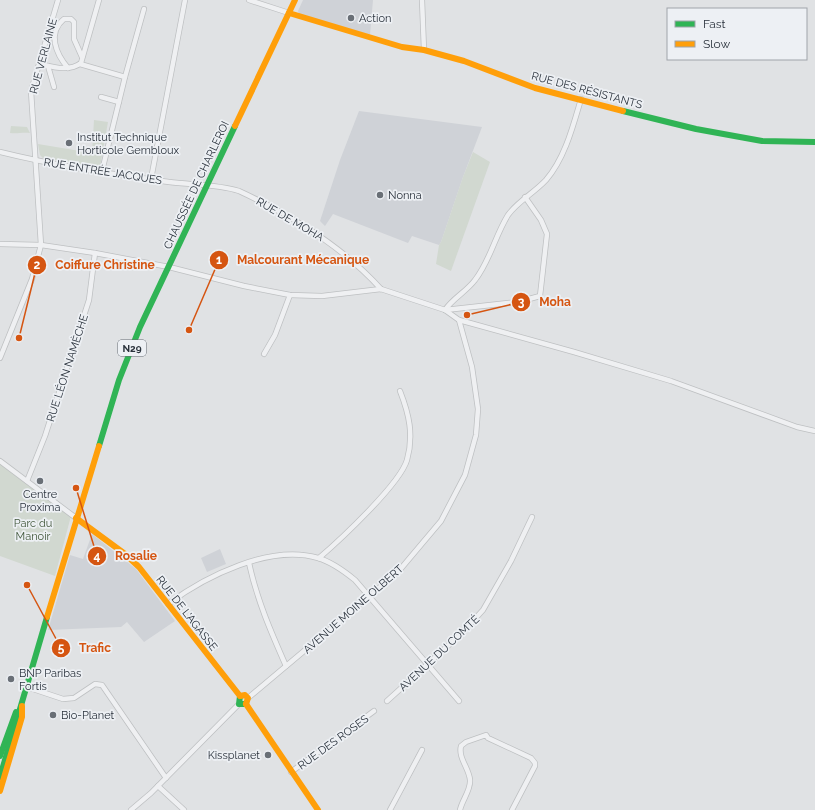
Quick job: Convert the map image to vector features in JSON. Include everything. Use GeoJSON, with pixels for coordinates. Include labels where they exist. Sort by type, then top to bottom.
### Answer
{"type":"FeatureCollection","features":[{"type":"Feature","properties":{"kind":"street","name":"RUE VERLAINE"},"geometry":{"type":"LineString","coordinates":[[0,358],[32,279],[41,245],[31,91],[58,0]]}},
{"type":"Feature","properties":{"kind":"street"},"geometry":{"type":"LineString","coordinates":[[40,64],[68,68],[81,61],[99,0]]}},
{"type":"Feature","properties":{"kind":"street"},"geometry":{"type":"LineString","coordinates":[[151,179],[185,0]]}},
{"type":"Feature","properties":{"kind":"street"},"geometry":{"type":"LineString","coordinates":[[249,0],[289,13]]}},
{"type":"Feature","properties":{"kind":"street","name":"CHAUSSÉE DE CHARLEROI"},"geometry":{"type":"LineString","coordinates":[[0,777],[76,518],[119,380],[140,327],[170,267],[295,0]]}},
{"type":"Feature","properties":{"kind":"street"},"geometry":{"type":"LineString","coordinates":[[422,0],[424,50]]}},
{"type":"Feature","properties":{"kind":"street"},"geometry":{"type":"LineString","coordinates":[[102,171],[125,77],[144,9]]}},
{"type":"Feature","properties":{"kind":"street","name":"RUE DES RÉSISTANTS"},"geometry":{"type":"LineString","coordinates":[[289,13],[402,47],[424,50],[490,70],[535,88],[696,129],[762,141],[815,142]]}},
{"type":"Feature","properties":{"kind":"street"},"geometry":{"type":"LineString","coordinates":[[68,68],[59,56],[54,40],[58,25],[66,18],[71,19],[75,23],[74,39],[81,61]]}},
{"type":"Feature","properties":{"kind":"street"},"geometry":{"type":"LineString","coordinates":[[81,61],[125,77]]}},
{"type":"Feature","properties":{"kind":"street"},"geometry":{"type":"LineString","coordinates":[[48,66],[54,87]]}},
{"type":"Feature","properties":{"kind":"street"},"geometry":{"type":"LineString","coordinates":[[101,97],[119,102]]}},
{"type":"Feature","properties":{"kind":"street"},"geometry":{"type":"LineString","coordinates":[[445,310],[450,302],[474,281],[490,252],[502,224],[511,211],[547,179],[566,145],[581,99]]}},
{"type":"Feature","properties":{"kind":"street","name":"RUE ENTRÉE JACQUES"},"geometry":{"type":"LineString","coordinates":[[0,152],[36,161],[207,186]]}},
{"type":"Feature","properties":{"kind":"street","name":"RUE DE MOHA"},"geometry":{"type":"LineString","coordinates":[[207,186],[239,191],[325,239],[356,264],[380,289]]}},
{"type":"Feature","properties":{"kind":"street"},"geometry":{"type":"LineString","coordinates":[[445,310],[518,302],[540,296],[547,234],[541,220],[525,198]]}},
{"type":"Feature","properties":{"kind":"street"},"geometry":{"type":"LineString","coordinates":[[0,244],[41,245],[95,253],[170,267],[244,286],[290,295],[322,296],[380,289],[445,310],[459,320],[537,341],[670,381],[797,427],[815,431]]}},
{"type":"Feature","properties":{"kind":"street","name":"RUE LÉON NAMÈCHE"},"geometry":{"type":"LineString","coordinates":[[27,480],[45,436],[89,300],[95,253]]}},
{"type":"Feature","properties":{"kind":"street"},"geometry":{"type":"LineString","coordinates":[[264,354],[275,335],[290,295]]}},
{"type":"Feature","properties":{"kind":"street","name":"AVENUE MOINE OLBERT"},"geometry":{"type":"LineString","coordinates":[[247,701],[286,666],[398,572],[442,521],[465,475],[472,455],[476,434],[478,409],[472,367],[459,320]]}},
{"type":"Feature","properties":{"kind":"street"},"geometry":{"type":"LineString","coordinates":[[320,558],[379,498],[400,473],[406,462],[411,432],[409,417],[400,391]]}},
{"type":"Feature","properties":{"kind":"street"},"geometry":{"type":"LineString","coordinates":[[0,461],[76,518]]}},
{"type":"Feature","properties":{"kind":"street","name":"AVENUE DU COMTÉ"},"geometry":{"type":"LineString","coordinates":[[387,701],[470,625],[484,610],[532,517]]}},
{"type":"Feature","properties":{"kind":"street","name":"RUE DE L'AGASSE"},"geometry":{"type":"LineString","coordinates":[[76,518],[134,562],[240,696]]}},
{"type":"Feature","properties":{"kind":"street"},"geometry":{"type":"LineString","coordinates":[[168,604],[202,582],[249,563],[273,556],[292,554],[320,558],[355,580],[460,701]]}},
{"type":"Feature","properties":{"kind":"street"},"geometry":{"type":"LineString","coordinates":[[249,563],[255,592],[264,618],[286,666]]}},
{"type":"Feature","properties":{"kind":"street"},"geometry":{"type":"LineString","coordinates":[[27,687],[64,699],[74,698],[95,684],[102,685],[166,778]]}},
{"type":"Feature","properties":{"kind":"street"},"geometry":{"type":"LineString","coordinates":[[239,704],[238,701],[240,696],[243,695],[291,772],[318,810]]}},
{"type":"Feature","properties":{"kind":"street"},"geometry":{"type":"LineString","coordinates":[[130,810],[158,786],[239,704],[247,701]]}},
{"type":"Feature","properties":{"kind":"street","name":"CHAUSSÉE DE CHARLEROI"},"geometry":{"type":"LineString","coordinates":[[0,756],[15,714],[22,702]]}},
{"type":"Feature","properties":{"kind":"street","name":"CHAUSSÉE DE CHARLEROI"},"geometry":{"type":"LineString","coordinates":[[0,791],[22,717],[22,702]]}},
{"type":"Feature","properties":{"kind":"street","name":"RUE DES ROSES"},"geometry":{"type":"LineString","coordinates":[[291,772],[374,711]]}},
{"type":"Feature","properties":{"kind":"street"},"geometry":{"type":"LineString","coordinates":[[460,810],[469,788],[470,780],[462,756],[461,746],[466,742],[486,735],[488,738],[531,758],[535,763],[512,810]]}},
{"type":"Feature","properties":{"kind":"street"},"geometry":{"type":"LineString","coordinates":[[390,810],[422,750]]}},
{"type":"Feature","properties":{"kind":"street"},"geometry":{"type":"LineString","coordinates":[[158,786],[184,810]]}},
{"type":"Feature","properties":{"kind":"shaded area"},"geometry":{"type":"Polygon","coordinates":[[[303,0],[373,0],[370,35],[299,14],[298,11],[303,0]]]}},
{"type":"Feature","properties":{"kind":"shaded area"},"geometry":{"type":"Polygon","coordinates":[[[359,111],[482,127],[439,245],[412,236],[408,243],[333,214],[325,226],[320,221],[340,160],[359,111]]]}},
{"type":"Feature","properties":{"kind":"shaded area"},"geometry":{"type":"Polygon","coordinates":[[[92,534],[136,569],[175,621],[144,642],[127,622],[121,627],[48,630],[70,555],[83,559],[92,534]]]}},
{"type":"Feature","properties":{"kind":"shaded area"},"geometry":{"type":"Polygon","coordinates":[[[220,549],[226,564],[207,572],[201,558],[220,549]]]}},
{"type":"Feature","properties":{"kind":"green space"},"geometry":{"type":"Polygon","coordinates":[[[94,120],[108,122],[100,167],[43,158],[40,155],[38,144],[92,153],[94,120]]]}},
{"type":"Feature","properties":{"kind":"green space"},"geometry":{"type":"Polygon","coordinates":[[[11,126],[27,127],[30,133],[10,133],[11,126]]]}},
{"type":"Feature","properties":{"kind":"green space"},"geometry":{"type":"Polygon","coordinates":[[[473,152],[490,162],[451,271],[436,264],[439,245],[473,152]]]}},
{"type":"Feature","properties":{"kind":"green space","name":"Parc du Manoir"},"geometry":{"type":"Polygon","coordinates":[[[0,463],[71,516],[55,576],[0,556],[0,463]]]}},
{"type":"Feature","properties":{"kind":"traffic: fast"},"geometry":{"type":"LineString","coordinates":[[623,111],[696,129],[762,141],[815,142]]}},
{"type":"Feature","properties":{"kind":"traffic: fast"},"geometry":{"type":"LineString","coordinates":[[99,446],[119,380],[140,327],[235,126]]}},
{"type":"Feature","properties":{"kind":"traffic: fast"},"geometry":{"type":"LineString","coordinates":[[0,777],[47,617]]}},
{"type":"Feature","properties":{"kind":"traffic: fast"},"geometry":{"type":"LineString","coordinates":[[240,696],[239,704],[246,704]]}},
{"type":"Feature","properties":{"kind":"traffic: fast"},"geometry":{"type":"LineString","coordinates":[[0,756],[16,712]]}},
{"type":"Feature","properties":{"kind":"traffic: slow"},"geometry":{"type":"LineString","coordinates":[[235,126],[295,0]]}},
{"type":"Feature","properties":{"kind":"traffic: slow"},"geometry":{"type":"LineString","coordinates":[[289,13],[402,47],[424,50],[464,61],[535,88],[623,111]]}},
{"type":"Feature","properties":{"kind":"traffic: slow"},"geometry":{"type":"LineString","coordinates":[[47,617],[99,446]]}},
{"type":"Feature","properties":{"kind":"traffic: slow"},"geometry":{"type":"LineString","coordinates":[[76,518],[125,554],[139,567],[240,696]]}},
{"type":"Feature","properties":{"kind":"traffic: slow"},"geometry":{"type":"LineString","coordinates":[[240,696],[245,695],[248,698],[246,704]]}},
{"type":"Feature","properties":{"kind":"traffic: slow"},"geometry":{"type":"LineString","coordinates":[[246,704],[318,810]]}},
{"type":"Feature","properties":{"kind":"traffic: slow"},"geometry":{"type":"LineString","coordinates":[[0,791],[22,717],[22,706]]}},
{"type":"Feature","properties":{"kind":"place","name":"Action"},"geometry":{"type":"Point","coordinates":[351,18]}},
{"type":"Feature","properties":{"kind":"place","name":"Institut Technique Horticole Gembloux"},"geometry":{"type":"Point","coordinates":[69,143]}},
{"type":"Feature","properties":{"kind":"place","name":"Nonna"},"geometry":{"type":"Point","coordinates":[380,195]}},
{"type":"Feature","properties":{"kind":"place","name":"Moha"},"geometry":{"type":"Point","coordinates":[467,315]}},
{"type":"Feature","properties":{"kind":"place","name":"Malcourant Mécanique"},"geometry":{"type":"Point","coordinates":[189,330]}},
{"type":"Feature","properties":{"kind":"place","name":"Coiffure Christine"},"geometry":{"type":"Point","coordinates":[19,338]}},
{"type":"Feature","properties":{"kind":"place","name":"Centre Proxima"},"geometry":{"type":"Point","coordinates":[40,481]}},
{"type":"Feature","properties":{"kind":"place","name":"Rosalie"},"geometry":{"type":"Point","coordinates":[76,488]}},
{"type":"Feature","properties":{"kind":"place","name":"Trafic"},"geometry":{"type":"Point","coordinates":[27,585]}},
{"type":"Feature","properties":{"kind":"place","name":"BNP Paribas Fortis"},"geometry":{"type":"Point","coordinates":[11,679]}},
{"type":"Feature","properties":{"kind":"place","name":"Bio-Planet"},"geometry":{"type":"Point","coordinates":[53,715]}},
{"type":"Feature","properties":{"kind":"place","name":"Kissplanet"},"geometry":{"type":"Point","coordinates":[268,755]}}]}
